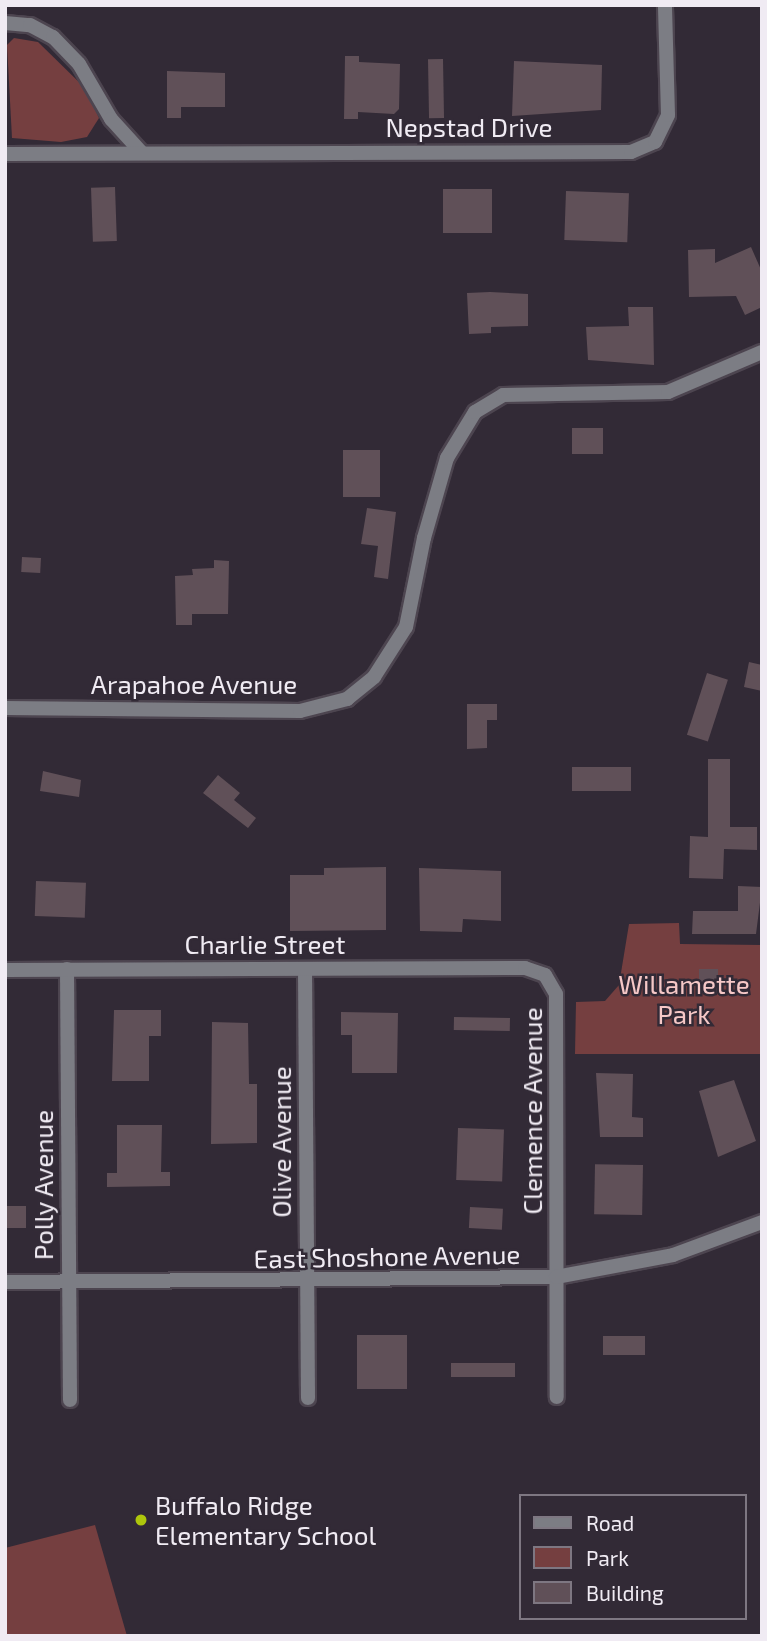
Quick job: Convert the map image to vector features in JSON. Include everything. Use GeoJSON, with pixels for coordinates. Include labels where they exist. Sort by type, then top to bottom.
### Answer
{"type":"FeatureCollection","features":[{"type":"Feature","properties":{"kind":"street","name":"Nepstad Drive"},"geometry":{"type":"LineString","coordinates":[[5,154],[631,152],[655,142],[668,115],[665,5]]}},
{"type":"Feature","properties":{"kind":"street"},"geometry":{"type":"LineString","coordinates":[[5,23],[30,25],[53,37],[79,64],[111,119],[141,152]]}},
{"type":"Feature","properties":{"kind":"street","name":"Arapahoe Avenue"},"geometry":{"type":"LineString","coordinates":[[5,708],[300,710],[347,699],[374,677],[406,627],[424,538],[447,458],[475,412],[503,395],[668,392],[762,352]]}},
{"type":"Feature","properties":{"kind":"street","name":"Charlie Street"},"geometry":{"type":"LineString","coordinates":[[5,970],[525,968]]}},
{"type":"Feature","properties":{"kind":"street","name":"Clemence Avenue"},"geometry":{"type":"LineString","coordinates":[[525,968],[545,975],[556,994],[557,1397]]}},
{"type":"Feature","properties":{"kind":"street","name":"Polly Avenue"},"geometry":{"type":"LineString","coordinates":[[67,969],[70,1400]]}},
{"type":"Feature","properties":{"kind":"street","name":"Olive Avenue"},"geometry":{"type":"LineString","coordinates":[[305,969],[308,1398]]}},
{"type":"Feature","properties":{"kind":"street","name":"East Shoshone Avenue"},"geometry":{"type":"LineString","coordinates":[[5,1282],[307,1282],[556,1277],[673,1255],[762,1222]]}},
{"type":"Feature","properties":{"kind":"green space"},"geometry":{"type":"Polygon","coordinates":[[[14,38],[38,42],[85,88],[99,118],[87,137],[61,142],[12,138],[7,45],[14,38]]]}},
{"type":"Feature","properties":{"kind":"green space","name":"Willamette Park"},"geometry":{"type":"Polygon","coordinates":[[[679,923],[680,944],[762,945],[762,1054],[575,1054],[576,1002],[605,1001],[619,985],[629,924],[679,923]]]}},
{"type":"Feature","properties":{"kind":"green space"},"geometry":{"type":"Polygon","coordinates":[[[95,1525],[127,1636],[5,1636],[5,1548],[95,1525]]]}},
{"type":"Feature","properties":{"kind":"building"},"geometry":{"type":"Polygon","coordinates":[[[345,56],[359,56],[359,62],[400,64],[399,109],[394,114],[358,112],[358,119],[344,119],[345,56]]]}},
{"type":"Feature","properties":{"kind":"building"},"geometry":{"type":"Polygon","coordinates":[[[428,59],[443,59],[444,118],[429,118],[428,59]]]}},
{"type":"Feature","properties":{"kind":"building"},"geometry":{"type":"Polygon","coordinates":[[[514,61],[602,65],[601,110],[512,116],[514,61]]]}},
{"type":"Feature","properties":{"kind":"building"},"geometry":{"type":"Polygon","coordinates":[[[167,71],[225,73],[225,107],[181,107],[181,118],[167,118],[167,71]]]}},
{"type":"Feature","properties":{"kind":"building"},"geometry":{"type":"Polygon","coordinates":[[[115,187],[117,241],[93,242],[91,188],[115,187]]]}},
{"type":"Feature","properties":{"kind":"building"},"geometry":{"type":"Polygon","coordinates":[[[443,189],[492,189],[492,233],[443,233],[443,189]]]}},
{"type":"Feature","properties":{"kind":"building"},"geometry":{"type":"Polygon","coordinates":[[[566,191],[629,193],[627,242],[564,240],[566,191]]]}},
{"type":"Feature","properties":{"kind":"building"},"geometry":{"type":"Polygon","coordinates":[[[751,247],[762,272],[762,307],[745,315],[736,296],[689,297],[688,250],[715,249],[715,263],[751,247]]]}},
{"type":"Feature","properties":{"kind":"building"},"geometry":{"type":"Polygon","coordinates":[[[467,293],[528,294],[528,326],[491,327],[491,333],[469,334],[467,293]]]}},
{"type":"Feature","properties":{"kind":"building"},"geometry":{"type":"Polygon","coordinates":[[[628,307],[653,307],[654,365],[588,360],[586,327],[629,326],[628,307]]]}},
{"type":"Feature","properties":{"kind":"building"},"geometry":{"type":"Polygon","coordinates":[[[572,428],[603,428],[603,454],[572,454],[572,428]]]}},
{"type":"Feature","properties":{"kind":"building"},"geometry":{"type":"Polygon","coordinates":[[[343,450],[380,450],[380,497],[343,497],[343,450]]]}},
{"type":"Feature","properties":{"kind":"building"},"geometry":{"type":"Polygon","coordinates":[[[367,508],[396,512],[388,579],[374,577],[378,546],[361,544],[367,508]]]}},
{"type":"Feature","properties":{"kind":"building"},"geometry":{"type":"Polygon","coordinates":[[[22,557],[41,558],[40,573],[21,572],[22,557]]]}},
{"type":"Feature","properties":{"kind":"building"},"geometry":{"type":"Polygon","coordinates":[[[214,560],[229,561],[228,614],[192,614],[192,625],[176,625],[175,576],[193,575],[192,569],[214,568],[214,560]]]}},
{"type":"Feature","properties":{"kind":"building"},"geometry":{"type":"Polygon","coordinates":[[[749,662],[762,665],[762,691],[744,687],[749,662]]]}},
{"type":"Feature","properties":{"kind":"building"},"geometry":{"type":"Polygon","coordinates":[[[707,673],[728,680],[708,742],[687,735],[707,673]]]}},
{"type":"Feature","properties":{"kind":"building"},"geometry":{"type":"Polygon","coordinates":[[[467,704],[497,704],[497,720],[487,720],[487,748],[467,749],[467,704]]]}},
{"type":"Feature","properties":{"kind":"building"},"geometry":{"type":"Polygon","coordinates":[[[708,759],[730,759],[730,827],[757,827],[757,850],[724,849],[723,879],[689,878],[690,836],[708,837],[708,759]]]}},
{"type":"Feature","properties":{"kind":"building"},"geometry":{"type":"Polygon","coordinates":[[[572,767],[631,767],[631,791],[572,791],[572,767]]]}},
{"type":"Feature","properties":{"kind":"building"},"geometry":{"type":"Polygon","coordinates":[[[43,771],[81,780],[79,797],[40,791],[43,771]]]}},
{"type":"Feature","properties":{"kind":"building"},"geometry":{"type":"Polygon","coordinates":[[[218,775],[240,793],[234,800],[256,818],[248,828],[203,793],[218,775]]]}},
{"type":"Feature","properties":{"kind":"building"},"geometry":{"type":"Polygon","coordinates":[[[386,867],[386,930],[290,931],[290,875],[324,875],[324,868],[386,867]]]}},
{"type":"Feature","properties":{"kind":"building"},"geometry":{"type":"Polygon","coordinates":[[[419,868],[501,871],[501,921],[463,919],[462,932],[420,931],[419,868]]]}},
{"type":"Feature","properties":{"kind":"building"},"geometry":{"type":"Polygon","coordinates":[[[36,881],[86,883],[85,918],[35,916],[36,881]]]}},
{"type":"Feature","properties":{"kind":"building"},"geometry":{"type":"Polygon","coordinates":[[[738,886],[762,887],[756,934],[692,934],[693,911],[738,911],[738,886]]]}},
{"type":"Feature","properties":{"kind":"building"},"geometry":{"type":"Polygon","coordinates":[[[699,969],[718,969],[718,993],[699,993],[699,969]]]}},
{"type":"Feature","properties":{"kind":"building"},"geometry":{"type":"Polygon","coordinates":[[[114,1010],[161,1010],[161,1036],[149,1036],[149,1081],[112,1081],[114,1010]]]}},
{"type":"Feature","properties":{"kind":"building"},"geometry":{"type":"Polygon","coordinates":[[[341,1012],[398,1013],[397,1073],[352,1073],[352,1035],[341,1035],[341,1012]]]}},
{"type":"Feature","properties":{"kind":"building"},"geometry":{"type":"Polygon","coordinates":[[[454,1017],[510,1018],[510,1031],[454,1030],[454,1017]]]}},
{"type":"Feature","properties":{"kind":"building"},"geometry":{"type":"Polygon","coordinates":[[[212,1022],[248,1023],[249,1084],[257,1084],[257,1143],[211,1144],[212,1022]]]}},
{"type":"Feature","properties":{"kind":"building"},"geometry":{"type":"Polygon","coordinates":[[[596,1073],[633,1074],[632,1117],[643,1118],[643,1137],[600,1137],[596,1073]]]}},
{"type":"Feature","properties":{"kind":"building"},"geometry":{"type":"Polygon","coordinates":[[[734,1080],[756,1141],[718,1157],[699,1091],[734,1080]]]}},
{"type":"Feature","properties":{"kind":"building"},"geometry":{"type":"Polygon","coordinates":[[[117,1125],[162,1125],[161,1172],[170,1172],[170,1186],[107,1187],[107,1173],[117,1173],[117,1125]]]}},
{"type":"Feature","properties":{"kind":"building"},"geometry":{"type":"Polygon","coordinates":[[[458,1128],[504,1130],[502,1182],[456,1180],[458,1128]]]}},
{"type":"Feature","properties":{"kind":"building"},"geometry":{"type":"Polygon","coordinates":[[[595,1164],[643,1165],[642,1215],[594,1214],[595,1164]]]}},
{"type":"Feature","properties":{"kind":"building"},"geometry":{"type":"Polygon","coordinates":[[[5,1206],[26,1206],[26,1228],[5,1228],[5,1206]]]}},
{"type":"Feature","properties":{"kind":"building"},"geometry":{"type":"Polygon","coordinates":[[[470,1207],[503,1209],[502,1230],[469,1228],[470,1207]]]}},
{"type":"Feature","properties":{"kind":"building"},"geometry":{"type":"Polygon","coordinates":[[[357,1335],[407,1335],[407,1389],[357,1389],[357,1335]]]}},
{"type":"Feature","properties":{"kind":"building"},"geometry":{"type":"Polygon","coordinates":[[[603,1336],[645,1336],[645,1355],[603,1355],[603,1336]]]}},
{"type":"Feature","properties":{"kind":"building"},"geometry":{"type":"Polygon","coordinates":[[[451,1363],[515,1363],[515,1377],[451,1377],[451,1363]]]}},
{"type":"Feature","properties":{"kind":"place","name":"Buffalo Ridge Elementary School"},"geometry":{"type":"Point","coordinates":[141,1520]}}]}
